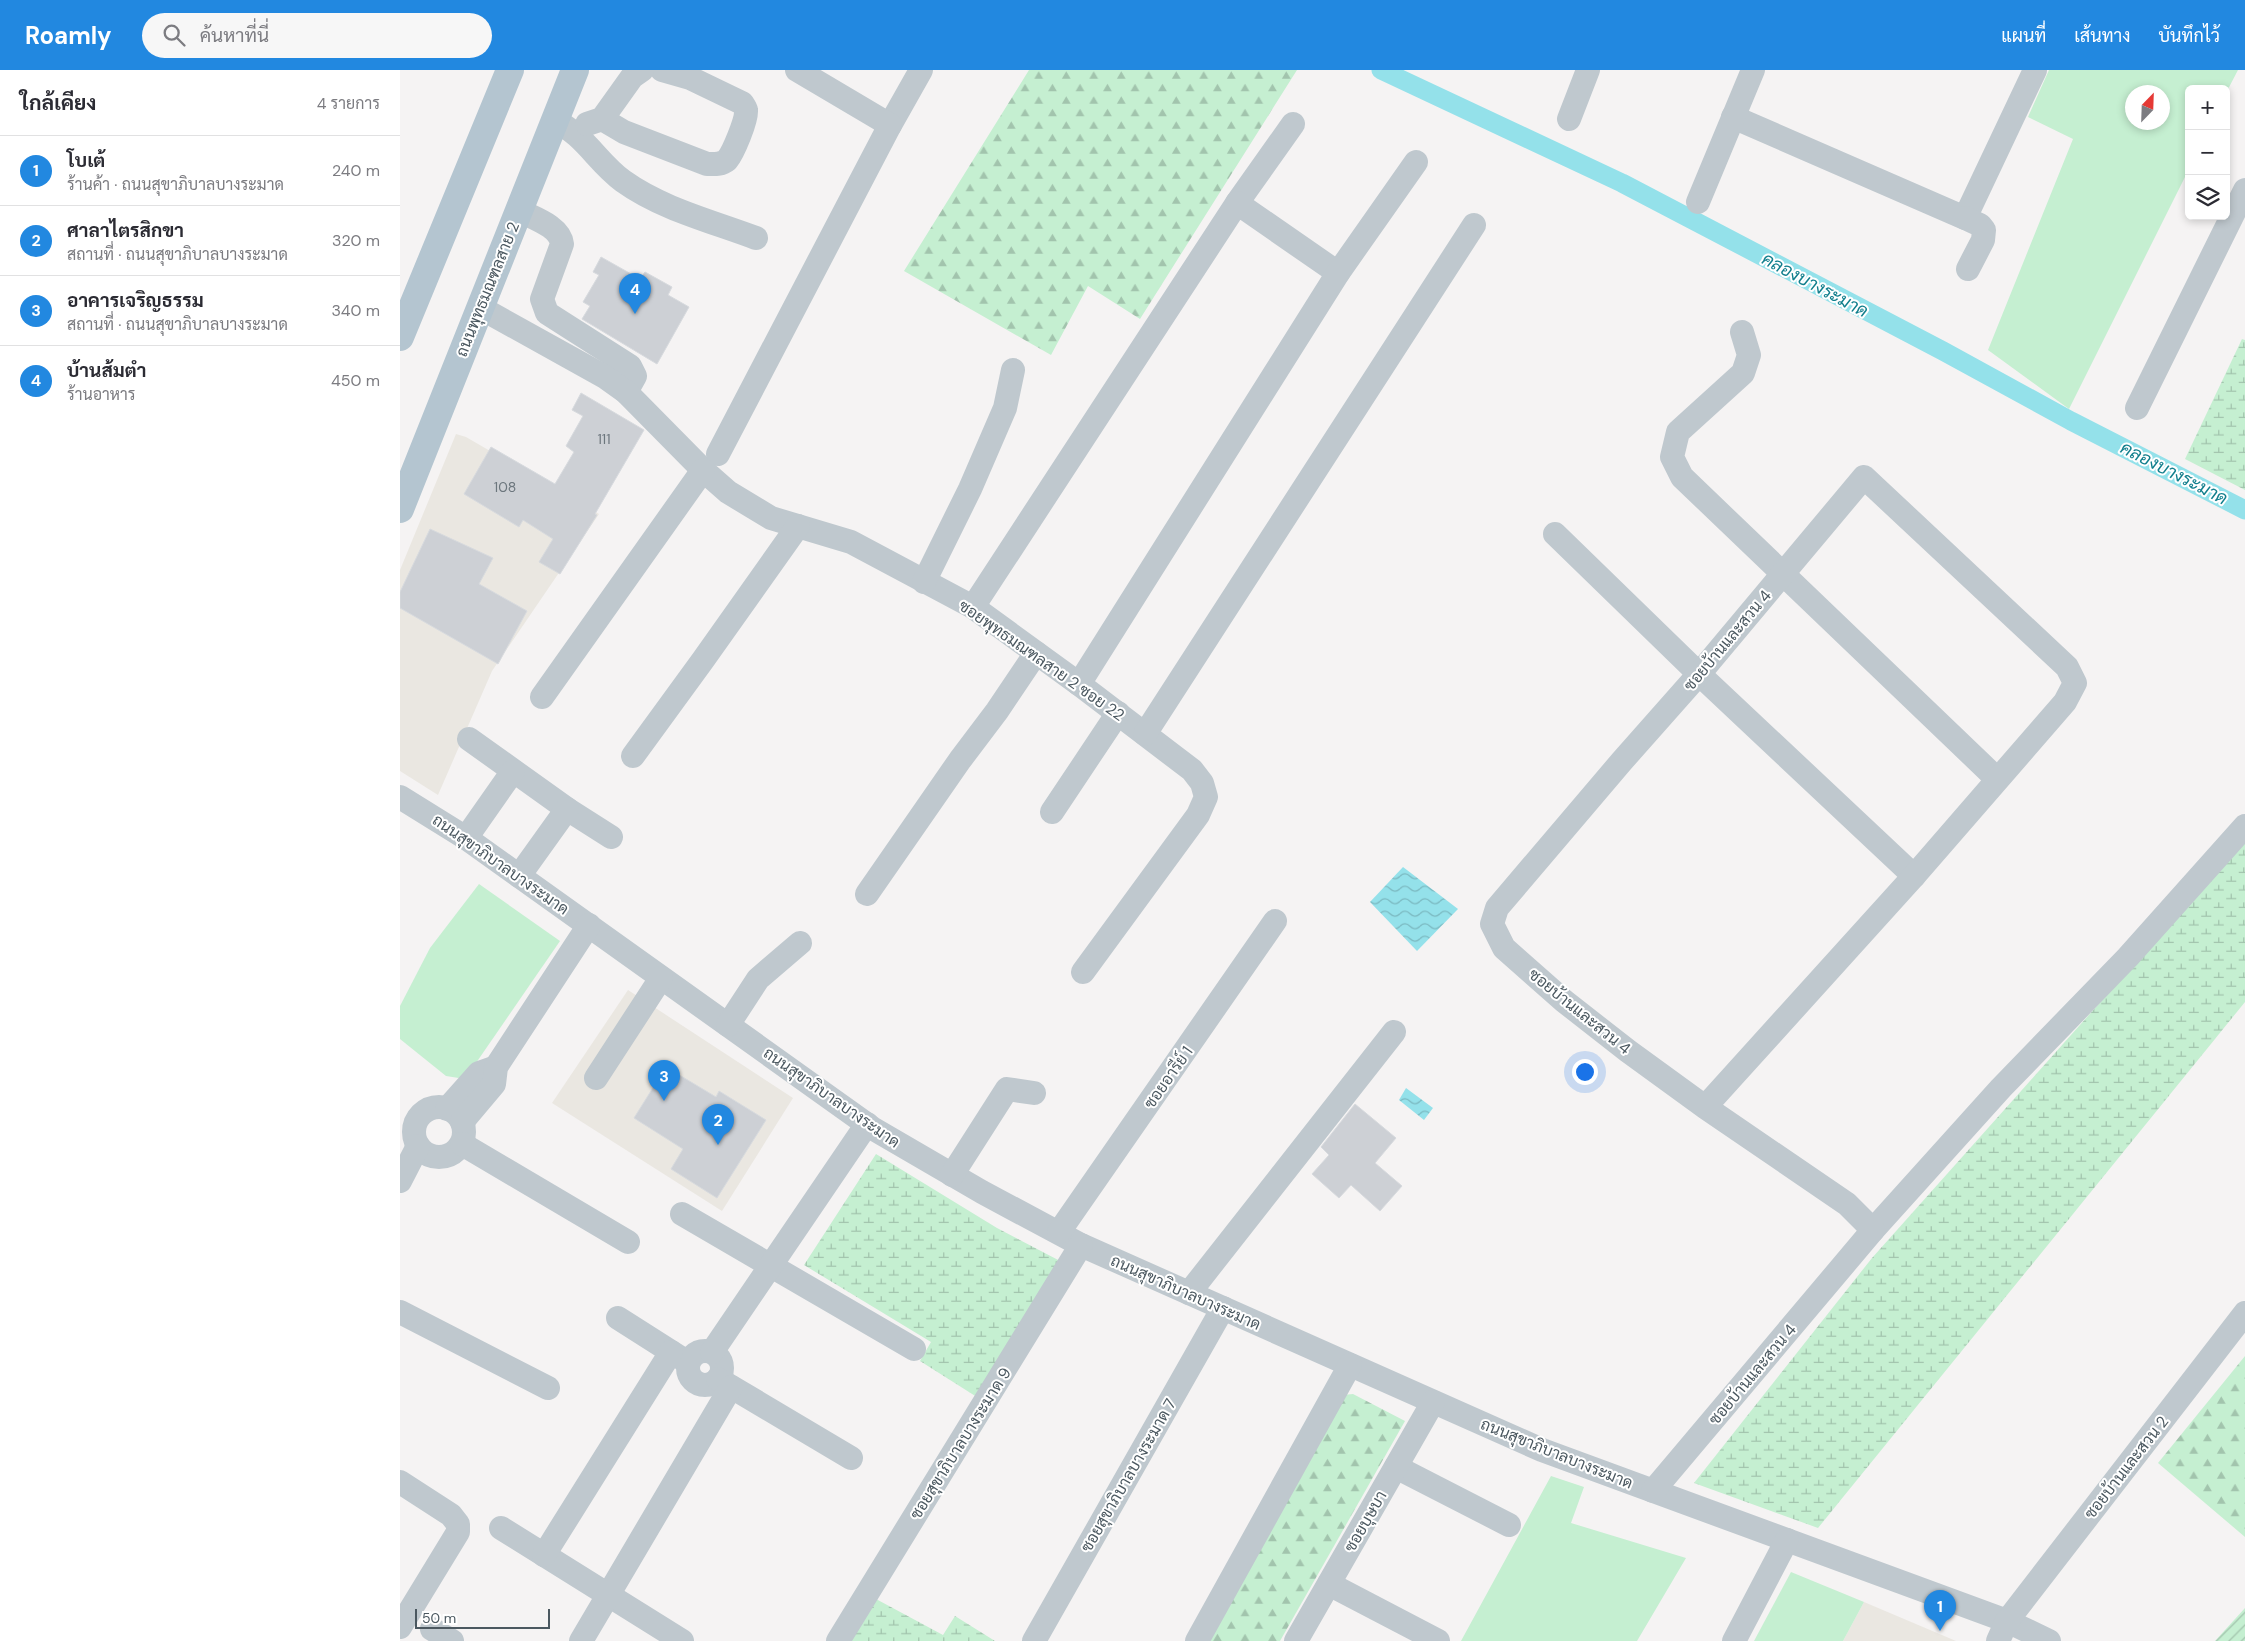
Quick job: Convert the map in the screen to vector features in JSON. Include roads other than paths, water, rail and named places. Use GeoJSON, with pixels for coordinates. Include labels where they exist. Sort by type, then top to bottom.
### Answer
{"type":"FeatureCollection","features":[{"type":"Feature","properties":{"kind":"main road"},"geometry":{"type":"LineString","coordinates":[[400,337],[510,70]]}},
{"type":"Feature","properties":{"kind":"main road","name":"ถนนพุทธมณฑลสาย 2"},"geometry":{"type":"LineString","coordinates":[[400,509],[518,210],[563,125],[575,70]]}},
{"type":"Feature","properties":{"kind":"street"},"geometry":{"type":"LineString","coordinates":[[602,119],[632,77],[642,70]]}},
{"type":"Feature","properties":{"kind":"street"},"geometry":{"type":"LineString","coordinates":[[563,125],[602,119],[624,132],[707,164],[718,164],[726,160],[733,149],[744,120],[746,110],[742,103],[690,78],[662,70]]}},
{"type":"Feature","properties":{"kind":"street"},"geometry":{"type":"LineString","coordinates":[[797,70],[890,125]]}},
{"type":"Feature","properties":{"kind":"street"},"geometry":{"type":"LineString","coordinates":[[542,697],[710,462],[921,70]]}},
{"type":"Feature","properties":{"kind":"street"},"geometry":{"type":"LineString","coordinates":[[1569,119],[1588,70]]}},
{"type":"Feature","properties":{"kind":"street"},"geometry":{"type":"LineString","coordinates":[[1698,202],[1753,70]]}},
{"type":"Feature","properties":{"kind":"street"},"geometry":{"type":"LineString","coordinates":[[1965,218],[2035,70]]}},
{"type":"Feature","properties":{"kind":"street"},"geometry":{"type":"LineString","coordinates":[[1733,117],[1980,225],[1984,230],[1983,240],[1968,269]]}},
{"type":"Feature","properties":{"kind":"street"},"geometry":{"type":"LineString","coordinates":[[973,607],[1237,203],[1293,124]]}},
{"type":"Feature","properties":{"kind":"street"},"geometry":{"type":"LineString","coordinates":[[563,125],[621,179],[641,192],[660,202],[756,238]]}},
{"type":"Feature","properties":{"kind":"street"},"geometry":{"type":"LineString","coordinates":[[1079,684],[1338,274],[1416,162]]}},
{"type":"Feature","properties":{"kind":"street"},"geometry":{"type":"LineString","coordinates":[[2137,408],[2245,190]]}},
{"type":"Feature","properties":{"kind":"street"},"geometry":{"type":"LineString","coordinates":[[1237,203],[1338,274]]}},
{"type":"Feature","properties":{"kind":"street"},"geometry":{"type":"LineString","coordinates":[[518,210],[553,229],[562,237],[562,244],[542,299],[547,313],[630,366],[634,376],[626,392]]}},
{"type":"Feature","properties":{"kind":"street"},"geometry":{"type":"LineString","coordinates":[[1145,734],[1474,225]]}},
{"type":"Feature","properties":{"kind":"street","name":"ซอยพุทธมณฑลสาย 2 ซอย 22"},"geometry":{"type":"LineString","coordinates":[[480,307],[605,377],[626,392],[710,462],[728,492],[771,518],[851,542],[973,607],[1118,713],[1192,770],[1202,783],[1206,797],[1198,815],[1083,972]]}},
{"type":"Feature","properties":{"kind":"street"},"geometry":{"type":"LineString","coordinates":[[1705,1107],[1914,876],[1997,779],[1682,477],[1672,457],[1678,432],[1743,373],[1749,355],[1742,332]]}},
{"type":"Feature","properties":{"kind":"street"},"geometry":{"type":"LineString","coordinates":[[924,582],[970,489],[1005,408],[1013,370]]}},
{"type":"Feature","properties":{"kind":"street","name":"ซอยบ้านและสวน 4"},"geometry":{"type":"LineString","coordinates":[[1653,1492],[1873,1230],[1847,1204],[1705,1107],[1628,1051],[1564,1001],[1504,948],[1492,924],[1497,908],[1699,674],[1864,477],[2067,667],[2075,683],[2065,702],[1997,779]]}},
{"type":"Feature","properties":{"kind":"street"},"geometry":{"type":"LineString","coordinates":[[633,756],[798,526]]}},
{"type":"Feature","properties":{"kind":"street"},"geometry":{"type":"LineString","coordinates":[[1555,534],[1699,674],[1914,876]]}},
{"type":"Feature","properties":{"kind":"street"},"geometry":{"type":"LineString","coordinates":[[867,894],[960,760],[997,711],[1036,652]]}},
{"type":"Feature","properties":{"kind":"street"},"geometry":{"type":"LineString","coordinates":[[1052,812],[1118,713]]}},
{"type":"Feature","properties":{"kind":"street"},"geometry":{"type":"LineString","coordinates":[[469,739],[567,809],[611,837]]}},
{"type":"Feature","properties":{"kind":"street"},"geometry":{"type":"LineString","coordinates":[[466,838],[513,771]]}},
{"type":"Feature","properties":{"kind":"street","name":"ถนนสุขาภิบาลบางระมาด"},"geometry":{"type":"LineString","coordinates":[[400,797],[466,838],[867,1124],[952,1175],[1082,1245],[1542,1450],[1787,1540],[2002,1631],[2049,1641]]}},
{"type":"Feature","properties":{"kind":"street"},"geometry":{"type":"LineString","coordinates":[[519,876],[567,809]]}},
{"type":"Feature","properties":{"kind":"street"},"geometry":{"type":"LineString","coordinates":[[1873,1230],[2001,1088],[2128,957],[2245,826]]}},
{"type":"Feature","properties":{"kind":"street","name":"ซอยอารีย์ 1"},"geometry":{"type":"LineString","coordinates":[[1059,1232],[1275,921]]}},
{"type":"Feature","properties":{"kind":"street"},"geometry":{"type":"LineString","coordinates":[[589,925],[496,1066],[494,1084],[457,1125],[456,1151],[440,1157],[432,1156],[418,1146],[414,1131],[420,1117],[432,1108],[457,1125],[628,1242]]}},
{"type":"Feature","properties":{"kind":"street"},"geometry":{"type":"LineString","coordinates":[[728,1025],[758,979],[800,943]]}},
{"type":"Feature","properties":{"kind":"street"},"geometry":{"type":"LineString","coordinates":[[596,1078],[661,978]]}},
{"type":"Feature","properties":{"kind":"street"},"geometry":{"type":"LineString","coordinates":[[1189,1293],[1394,1032]]}},
{"type":"Feature","properties":{"kind":"street"},"geometry":{"type":"LineString","coordinates":[[952,1175],[1007,1089],[1034,1093]]}},
{"type":"Feature","properties":{"kind":"street"},"geometry":{"type":"LineString","coordinates":[[712,1352],[867,1124]]}},
{"type":"Feature","properties":{"kind":"street"},"geometry":{"type":"LineString","coordinates":[[400,1181],[418,1146]]}},
{"type":"Feature","properties":{"kind":"street"},"geometry":{"type":"LineString","coordinates":[[682,1214],[914,1349]]}},
{"type":"Feature","properties":{"kind":"street","name":"ซอยสุขาภิบาลบางระมาด 9"},"geometry":{"type":"LineString","coordinates":[[838,1641],[1082,1245]]}},
{"type":"Feature","properties":{"kind":"street","name":"ซอยสุขาภิบาลบางระมาด 7"},"geometry":{"type":"LineString","coordinates":[[1034,1641],[1223,1308]]}},
{"type":"Feature","properties":{"kind":"street"},"geometry":{"type":"LineString","coordinates":[[400,1312],[548,1388]]}},
{"type":"Feature","properties":{"kind":"street","name":"ซอยบ้านและสวน 2"},"geometry":{"type":"LineString","coordinates":[[2002,1631],[2245,1313]]}},
{"type":"Feature","properties":{"kind":"street"},"geometry":{"type":"LineString","coordinates":[[618,1318],[680,1358],[690,1375],[698,1383],[724,1383],[851,1458]]}},
{"type":"Feature","properties":{"kind":"street"},"geometry":{"type":"LineString","coordinates":[[544,1555],[680,1358],[700,1351],[712,1352],[716,1355],[722,1364],[721,1374],[724,1383],[581,1641]]}},
{"type":"Feature","properties":{"kind":"street"},"geometry":{"type":"LineString","coordinates":[[1197,1641],[1350,1365]]}},
{"type":"Feature","properties":{"kind":"street","name":"ซอยบุษบา"},"geometry":{"type":"LineString","coordinates":[[1296,1641],[1433,1402]]}},
{"type":"Feature","properties":{"kind":"street"},"geometry":{"type":"LineString","coordinates":[[1396,1467],[1509,1525]]}},
{"type":"Feature","properties":{"kind":"street"},"geometry":{"type":"LineString","coordinates":[[400,1482],[451,1515],[458,1524],[458,1532],[400,1627]]}},
{"type":"Feature","properties":{"kind":"street"},"geometry":{"type":"LineString","coordinates":[[501,1528],[682,1641]]}},
{"type":"Feature","properties":{"kind":"street"},"geometry":{"type":"LineString","coordinates":[[1734,1641],[1787,1540]]}},
{"type":"Feature","properties":{"kind":"street"},"geometry":{"type":"LineString","coordinates":[[1329,1584],[1438,1641]]}},
{"type":"Feature","properties":{"kind":"street"},"geometry":{"type":"LineString","coordinates":[[432,1629],[452,1641]]}},
{"type":"Feature","properties":{"kind":"water"},"geometry":{"type":"Polygon","coordinates":[[[1403,867],[1458,909],[1417,951],[1370,902],[1403,867]]]}},
{"type":"Feature","properties":{"kind":"water"},"geometry":{"type":"Polygon","coordinates":[[[1406,1088],[1433,1108],[1424,1120],[1399,1100],[1406,1088]]]}},
{"type":"Feature","properties":{"kind":"waterway","name":"คลองบางระมาด"},"geometry":{"type":"LineString","coordinates":[[1381,70],[1622,183],[1943,351],[2071,421],[2245,510]]}},
{"type":"Feature","properties":{"kind":"place","name":"บ้านส้มตำ"},"geometry":{"type":"Point","coordinates":[635,314]}},
{"type":"Feature","properties":{"kind":"place","name":"อาคารเจริญธรรม"},"geometry":{"type":"Point","coordinates":[664,1101]}},
{"type":"Feature","properties":{"kind":"place","name":"ศาลาไตรสิกขา"},"geometry":{"type":"Point","coordinates":[718,1145]}},
{"type":"Feature","properties":{"kind":"place","name":"โบเต้"},"geometry":{"type":"Point","coordinates":[1940,1631]}}]}
